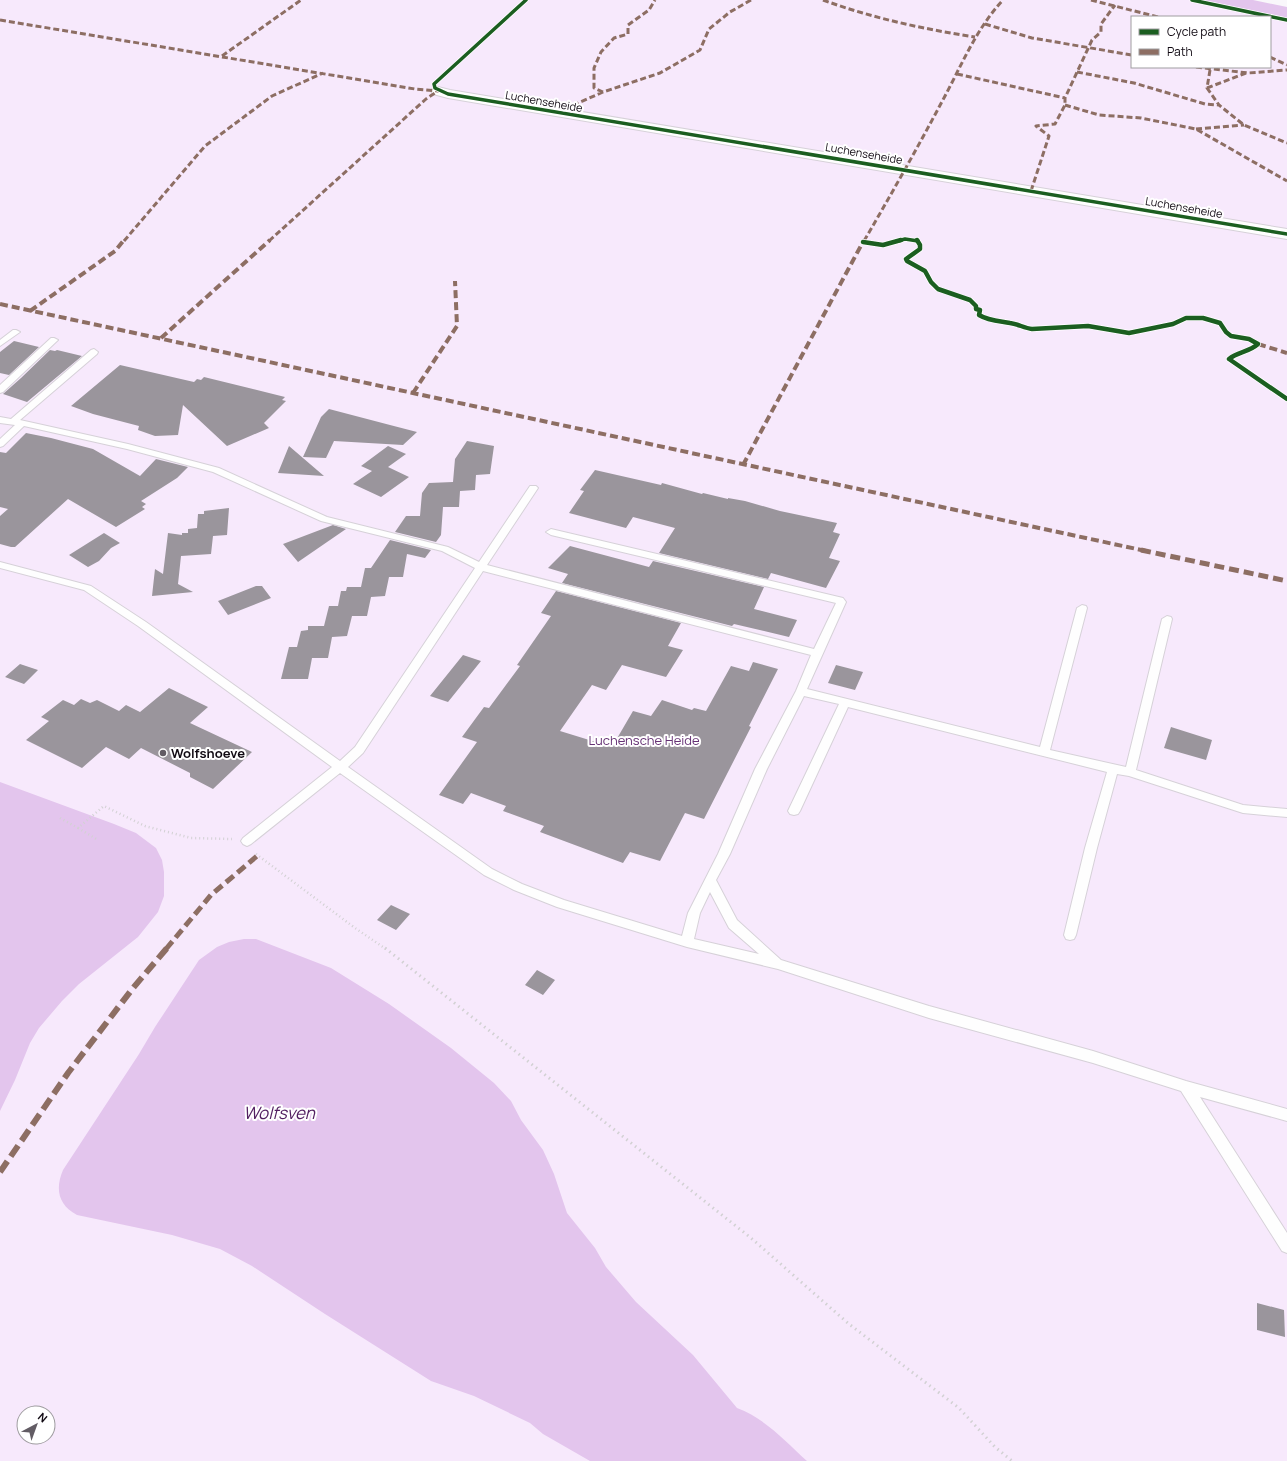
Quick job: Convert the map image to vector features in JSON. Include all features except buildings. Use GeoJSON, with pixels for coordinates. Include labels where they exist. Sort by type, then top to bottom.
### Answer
{"type":"FeatureCollection","features":[{"type":"Feature","properties":{"kind":"street","name":"Luchenseheide"},"geometry":{"type":"LineString","coordinates":[[438,91],[570,115],[784,149],[1287,234]]}},
{"type":"Feature","properties":{"kind":"lane"},"geometry":{"type":"LineString","coordinates":[[0,344],[16,332]]}},
{"type":"Feature","properties":{"kind":"lane"},"geometry":{"type":"LineString","coordinates":[[0,390],[54,340]]}},
{"type":"Feature","properties":{"kind":"lane"},"geometry":{"type":"LineString","coordinates":[[0,444],[17,423],[94,352]]}},
{"type":"Feature","properties":{"kind":"lane"},"geometry":{"type":"LineString","coordinates":[[0,420],[128,447],[216,470],[324,519],[445,549],[481,567],[817,653]]}},
{"type":"Feature","properties":{"kind":"lane"},"geometry":{"type":"LineString","coordinates":[[247,841],[340,767],[359,750],[533,488]]}},
{"type":"Feature","properties":{"kind":"lane"},"geometry":{"type":"LineString","coordinates":[[551,532],[839,600],[841,602],[801,691],[761,768],[724,854],[694,913],[687,942]]}},
{"type":"Feature","properties":{"kind":"lane"},"geometry":{"type":"LineString","coordinates":[[0,565],[87,588],[142,624],[488,872],[512,884],[561,904],[687,942],[778,964],[929,1012],[1094,1057],[1186,1087],[1287,1115]]}},
{"type":"Feature","properties":{"kind":"lane"},"geometry":{"type":"LineString","coordinates":[[1044,752],[1082,608]]}},
{"type":"Feature","properties":{"kind":"lane"},"geometry":{"type":"LineString","coordinates":[[1130,772],[1167,619]]}},
{"type":"Feature","properties":{"kind":"lane"},"geometry":{"type":"LineString","coordinates":[[801,691],[1130,772],[1242,809],[1287,813]]}},
{"type":"Feature","properties":{"kind":"lane"},"geometry":{"type":"LineString","coordinates":[[794,811],[845,702]]}},
{"type":"Feature","properties":{"kind":"lane"},"geometry":{"type":"LineString","coordinates":[[1070,935],[1091,848],[1113,769]]}},
{"type":"Feature","properties":{"kind":"lane"},"geometry":{"type":"LineString","coordinates":[[710,880],[733,924],[778,964]]}},
{"type":"Feature","properties":{"kind":"lane"},"geometry":{"type":"LineString","coordinates":[[1186,1087],[1287,1246]]}},
{"type":"Feature","properties":{"kind":"path"},"geometry":{"type":"LineString","coordinates":[[78,828],[104,806],[145,826],[191,838],[247,841],[257,856],[282,872],[355,928],[385,948],[751,1238],[850,1324],[959,1408],[995,1447],[1012,1461]]}},
{"type":"Feature","properties":{"kind":"path"},"geometry":{"type":"LineString","coordinates":[[60,818],[98,840]]}},
{"type":"Feature","properties":{"kind":"green space","name":"Luchensche Heide"},"geometry":{"type":"Polygon","coordinates":[[[0,0],[1196,0],[1287,19],[1287,1461],[0,1461],[0,0]]]}},
{"type":"Feature","properties":{"kind":"water"},"geometry":{"type":"Polygon","coordinates":[[[1196,0],[1253,0],[1287,7],[1287,19],[1196,0]]]}},
{"type":"Feature","properties":{"kind":"water"},"geometry":{"type":"Polygon","coordinates":[[[0,782],[136,833],[156,848],[162,860],[164,872],[164,896],[158,912],[138,937],[79,984],[39,1028],[30,1043],[15,1080],[0,1111],[0,782]]]}},
{"type":"Feature","properties":{"kind":"water","name":"Wolfsven"},"geometry":{"type":"Polygon","coordinates":[[[244,939],[256,939],[331,968],[389,1004],[451,1048],[494,1083],[511,1101],[521,1120],[543,1150],[554,1174],[567,1213],[595,1248],[606,1267],[636,1302],[693,1355],[737,1408],[766,1424],[807,1461],[590,1461],[543,1434],[530,1423],[474,1396],[431,1381],[252,1266],[220,1249],[172,1235],[77,1215],[71,1211],[62,1201],[60,1196],[59,1184],[63,1170],[199,960],[217,947],[229,942],[244,939]]]}},
{"type":"Feature","properties":{"kind":"marked path"},"geometry":{"type":"LineString","coordinates":[[222,56],[301,0]]}},
{"type":"Feature","properties":{"kind":"marked path"},"geometry":{"type":"LineString","coordinates":[[603,92],[594,88],[594,68],[601,52],[614,38],[628,34],[628,25],[649,10],[655,0]]}},
{"type":"Feature","properties":{"kind":"marked path"},"geometry":{"type":"LineString","coordinates":[[570,115],[578,103],[603,92],[660,73],[700,50],[709,29],[730,12],[751,0]]}},
{"type":"Feature","properties":{"kind":"marked path"},"geometry":{"type":"LineString","coordinates":[[823,0],[860,13],[898,23],[975,37]]}},
{"type":"Feature","properties":{"kind":"marked path"},"geometry":{"type":"LineString","coordinates":[[743,465],[863,242],[905,170],[957,74],[975,37],[993,11],[1003,0]]}},
{"type":"Feature","properties":{"kind":"marked path"},"geometry":{"type":"LineString","coordinates":[[1091,0],[1154,16]]}},
{"type":"Feature","properties":{"kind":"marked path"},"geometry":{"type":"LineString","coordinates":[[1031,191],[1049,136],[1036,126],[1055,124],[1065,105],[1065,98],[1092,40],[1101,32],[1101,24],[1115,5]]}},
{"type":"Feature","properties":{"kind":"marked path"},"geometry":{"type":"LineString","coordinates":[[0,20],[415,89],[438,91]]}},
{"type":"Feature","properties":{"kind":"marked path"},"geometry":{"type":"LineString","coordinates":[[985,24],[1032,38],[1131,55]]}},
{"type":"Feature","properties":{"kind":"marked path"},"geometry":{"type":"LineString","coordinates":[[1271,57],[1287,65]]}},
{"type":"Feature","properties":{"kind":"marked path"},"geometry":{"type":"LineString","coordinates":[[1205,68],[1248,73],[1287,70]]}},
{"type":"Feature","properties":{"kind":"marked path"},"geometry":{"type":"LineString","coordinates":[[1210,70],[1207,88],[1219,105],[1244,125],[1287,143]]}},
{"type":"Feature","properties":{"kind":"marked path"},"geometry":{"type":"LineString","coordinates":[[1077,72],[1134,83],[1205,104],[1219,105]]}},
{"type":"Feature","properties":{"kind":"marked path"},"geometry":{"type":"LineString","coordinates":[[30,311],[115,251],[205,146],[272,96],[323,73]]}},
{"type":"Feature","properties":{"kind":"marked path"},"geometry":{"type":"LineString","coordinates":[[1207,88],[1246,73]]}},
{"type":"Feature","properties":{"kind":"marked path"},"geometry":{"type":"LineString","coordinates":[[957,74],[1065,98]]}},
{"type":"Feature","properties":{"kind":"marked path"},"geometry":{"type":"LineString","coordinates":[[161,338],[426,99],[438,91]]}},
{"type":"Feature","properties":{"kind":"marked path"},"geometry":{"type":"LineString","coordinates":[[1065,105],[1099,115],[1141,118],[1196,129],[1287,181]]}},
{"type":"Feature","properties":{"kind":"marked path"},"geometry":{"type":"LineString","coordinates":[[1196,129],[1244,125]]}},
{"type":"Feature","properties":{"kind":"marked path"},"geometry":{"type":"LineString","coordinates":[[413,393],[457,326],[455,281]]}},
{"type":"Feature","properties":{"kind":"marked path"},"geometry":{"type":"LineString","coordinates":[[0,304],[1287,581]]}},
{"type":"Feature","properties":{"kind":"marked path"},"geometry":{"type":"LineString","coordinates":[[1258,344],[1287,353]]}},
{"type":"Feature","properties":{"kind":"marked path"},"geometry":{"type":"LineString","coordinates":[[0,1172],[68,1073],[133,988],[211,895],[257,856]]}},
{"type":"Feature","properties":{"kind":"cycle path"},"geometry":{"type":"LineString","coordinates":[[526,0],[434,84],[435,88],[448,94],[1287,234]]}},
{"type":"Feature","properties":{"kind":"cycle path"},"geometry":{"type":"LineString","coordinates":[[1192,0],[1268,16]]}},
{"type":"Feature","properties":{"kind":"cycle path"},"geometry":{"type":"LineString","coordinates":[[1271,17],[1287,20]]}},
{"type":"Feature","properties":{"kind":"cycle path"},"geometry":{"type":"LineString","coordinates":[[863,242],[883,245],[905,239],[917,240],[920,245],[920,249],[906,259],[907,261],[925,271],[931,282],[938,289],[970,300],[976,306],[976,309],[980,310],[979,315],[988,320],[1012,323],[1024,328],[1032,329],[1088,326],[1129,333],[1173,324],[1186,318],[1203,318],[1220,323],[1226,332],[1231,336],[1249,339],[1258,344],[1250,351],[1235,355],[1229,359],[1287,399]]}},
{"type":"Feature","properties":{"kind":"place","name":"Wolfshoeve"},"geometry":{"type":"Point","coordinates":[163,753]}}]}
